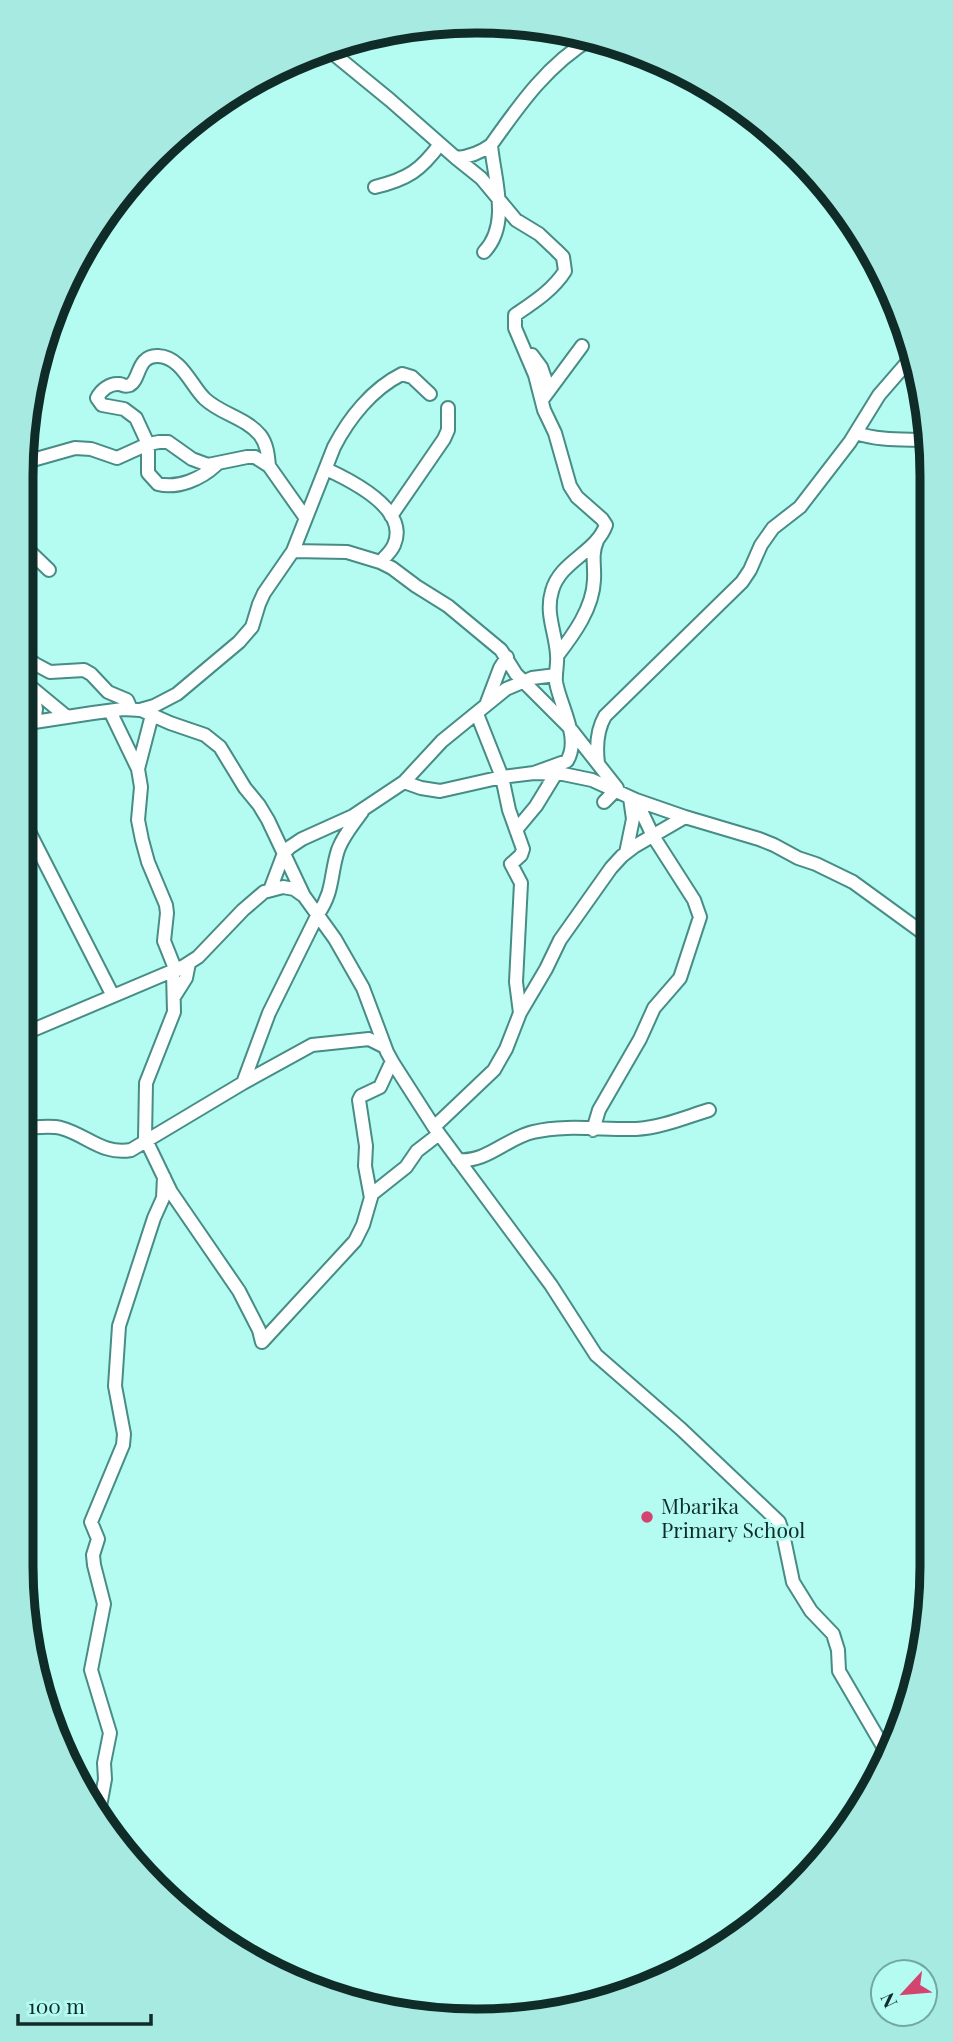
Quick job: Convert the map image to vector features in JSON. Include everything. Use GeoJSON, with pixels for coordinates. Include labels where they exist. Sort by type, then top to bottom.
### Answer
{"type":"FeatureCollection","features":[{"type":"Feature","properties":{"kind":"street"},"geometry":{"type":"LineString","coordinates":[[456,158],[467,157],[491,145],[525,97],[547,72],[580,46]]}},
{"type":"Feature","properties":{"kind":"street"},"geometry":{"type":"LineString","coordinates":[[336,56],[481,178],[516,220],[539,234],[556,250],[565,264],[565,271],[555,284],[515,315],[515,328],[524,349],[541,367],[570,486],[577,497],[606,525],[592,556],[594,580],[583,619],[557,656]]}},
{"type":"Feature","properties":{"kind":"street"},"geometry":{"type":"LineString","coordinates":[[375,187],[409,176],[426,163],[440,144]]}},
{"type":"Feature","properties":{"kind":"street"},"geometry":{"type":"LineString","coordinates":[[484,252],[495,239],[499,204],[491,145]]}},
{"type":"Feature","properties":{"kind":"street"},"geometry":{"type":"LineString","coordinates":[[546,395],[582,346]]}},
{"type":"Feature","properties":{"kind":"street"},"geometry":{"type":"LineString","coordinates":[[269,466],[267,449],[258,433],[208,402],[185,372],[162,356],[155,356],[143,363],[132,384],[114,384],[97,398],[102,405],[131,413],[148,444],[149,473],[152,480],[158,484],[170,485],[197,479],[216,465],[247,457],[261,460],[269,466],[306,517]]}},
{"type":"Feature","properties":{"kind":"street"},"geometry":{"type":"LineString","coordinates":[[534,773],[592,748],[605,716],[742,582],[773,528],[800,508],[856,433],[879,396],[905,364]]}},
{"type":"Feature","properties":{"kind":"street"},"geometry":{"type":"LineString","coordinates":[[33,723],[110,711],[141,711],[163,703],[177,694],[248,634],[264,593],[293,551],[342,432],[354,415],[389,382],[405,374],[430,394]]}},
{"type":"Feature","properties":{"kind":"street"},"geometry":{"type":"LineString","coordinates":[[391,516],[443,439],[448,429],[448,408]]}},
{"type":"Feature","properties":{"kind":"street"},"geometry":{"type":"LineString","coordinates":[[856,433],[872,439],[918,440]]}},
{"type":"Feature","properties":{"kind":"street"},"geometry":{"type":"LineString","coordinates":[[34,458],[75,448],[91,449],[117,458],[148,444],[168,443],[201,463],[216,465]]}},
{"type":"Feature","properties":{"kind":"street"},"geometry":{"type":"LineString","coordinates":[[326,469],[368,490],[391,516],[397,531],[395,543],[380,562]]}},
{"type":"Feature","properties":{"kind":"street"},"geometry":{"type":"LineString","coordinates":[[516,830],[536,806],[554,773],[570,755],[569,727],[558,691],[557,656],[549,613],[552,590],[558,576],[598,539]]}},
{"type":"Feature","properties":{"kind":"street"},"geometry":{"type":"LineString","coordinates":[[293,551],[347,552],[393,568],[448,606],[496,645],[507,657],[514,672],[592,748],[598,763],[625,794],[694,900],[700,914],[699,922],[680,978],[654,1008],[640,1040],[599,1110],[593,1130]]}},
{"type":"Feature","properties":{"kind":"street"},"geometry":{"type":"LineString","coordinates":[[33,554],[50,570]]}},
{"type":"Feature","properties":{"kind":"street"},"geometry":{"type":"LineString","coordinates":[[507,657],[481,714],[502,777],[522,852],[511,864],[521,883],[516,982],[520,1013]]}},
{"type":"Feature","properties":{"kind":"street"},"geometry":{"type":"LineString","coordinates":[[33,662],[50,672],[84,670],[108,692],[127,700],[141,711],[205,735],[218,744],[245,789],[259,805],[304,895],[363,988],[392,1061],[436,1130],[551,1285],[596,1355],[681,1429],[779,1522],[793,1582],[811,1611],[833,1634],[838,1650],[839,1671],[882,1744]]}},
{"type":"Feature","properties":{"kind":"street"},"geometry":{"type":"LineString","coordinates":[[270,890],[284,853],[302,839],[341,822],[404,782],[442,741],[481,714],[506,689],[524,681],[556,675]]}},
{"type":"Feature","properties":{"kind":"street"},"geometry":{"type":"LineString","coordinates":[[33,691],[67,717]]}},
{"type":"Feature","properties":{"kind":"street"},"geometry":{"type":"LineString","coordinates":[[33,695],[36,709],[33,713]]}},
{"type":"Feature","properties":{"kind":"street"},"geometry":{"type":"LineString","coordinates":[[110,711],[138,769]]}},
{"type":"Feature","properties":{"kind":"street"},"geometry":{"type":"LineString","coordinates":[[141,711],[139,825],[146,858],[166,905],[164,941],[174,971],[174,1014],[146,1083],[146,1142],[190,1220],[239,1291],[259,1330],[262,1342],[355,1241],[375,1190],[406,1167],[436,1130],[494,1070],[506,1049],[520,1013],[546,970],[560,940],[611,868],[626,853],[685,817]]}},
{"type":"Feature","properties":{"kind":"street"},"geometry":{"type":"LineString","coordinates":[[404,782],[440,791],[534,773],[554,773],[592,780],[685,817],[759,839],[853,882],[920,931]]}},
{"type":"Feature","properties":{"kind":"street"},"geometry":{"type":"LineString","coordinates":[[604,802],[625,794]]}},
{"type":"Feature","properties":{"kind":"street"},"geometry":{"type":"LineString","coordinates":[[625,794],[633,819],[626,853]]}},
{"type":"Feature","properties":{"kind":"street"},"geometry":{"type":"LineString","coordinates":[[243,1083],[269,1013],[327,901],[342,841],[366,806]]}},
{"type":"Feature","properties":{"kind":"street"},"geometry":{"type":"LineString","coordinates":[[33,839],[113,996]]}},
{"type":"Feature","properties":{"kind":"street"},"geometry":{"type":"LineString","coordinates":[[33,1030],[189,963],[254,899],[270,890],[283,887],[304,895]]}},
{"type":"Feature","properties":{"kind":"street"},"geometry":{"type":"LineString","coordinates":[[174,998],[186,978],[189,963]]}},
{"type":"Feature","properties":{"kind":"street"},"geometry":{"type":"LineString","coordinates":[[33,1128],[61,1128],[114,1152],[131,1150],[314,1044],[369,1039],[385,1047]]}},
{"type":"Feature","properties":{"kind":"street"},"geometry":{"type":"LineString","coordinates":[[370,1198],[359,1100],[361,1096],[380,1087],[392,1061]]}},
{"type":"Feature","properties":{"kind":"street"},"geometry":{"type":"LineString","coordinates":[[458,1160],[474,1160],[531,1133],[550,1129],[646,1128],[709,1110]]}},
{"type":"Feature","properties":{"kind":"street"},"geometry":{"type":"LineString","coordinates":[[101,1800],[110,1733],[91,1670],[104,1604],[93,1555],[98,1539],[91,1522],[123,1445],[124,1434],[115,1386],[120,1326],[163,1198],[164,1177]]}},
{"type":"Feature","properties":{"kind":"place","name":"Mbarika Primary School"},"geometry":{"type":"Point","coordinates":[647,1517]}}]}
